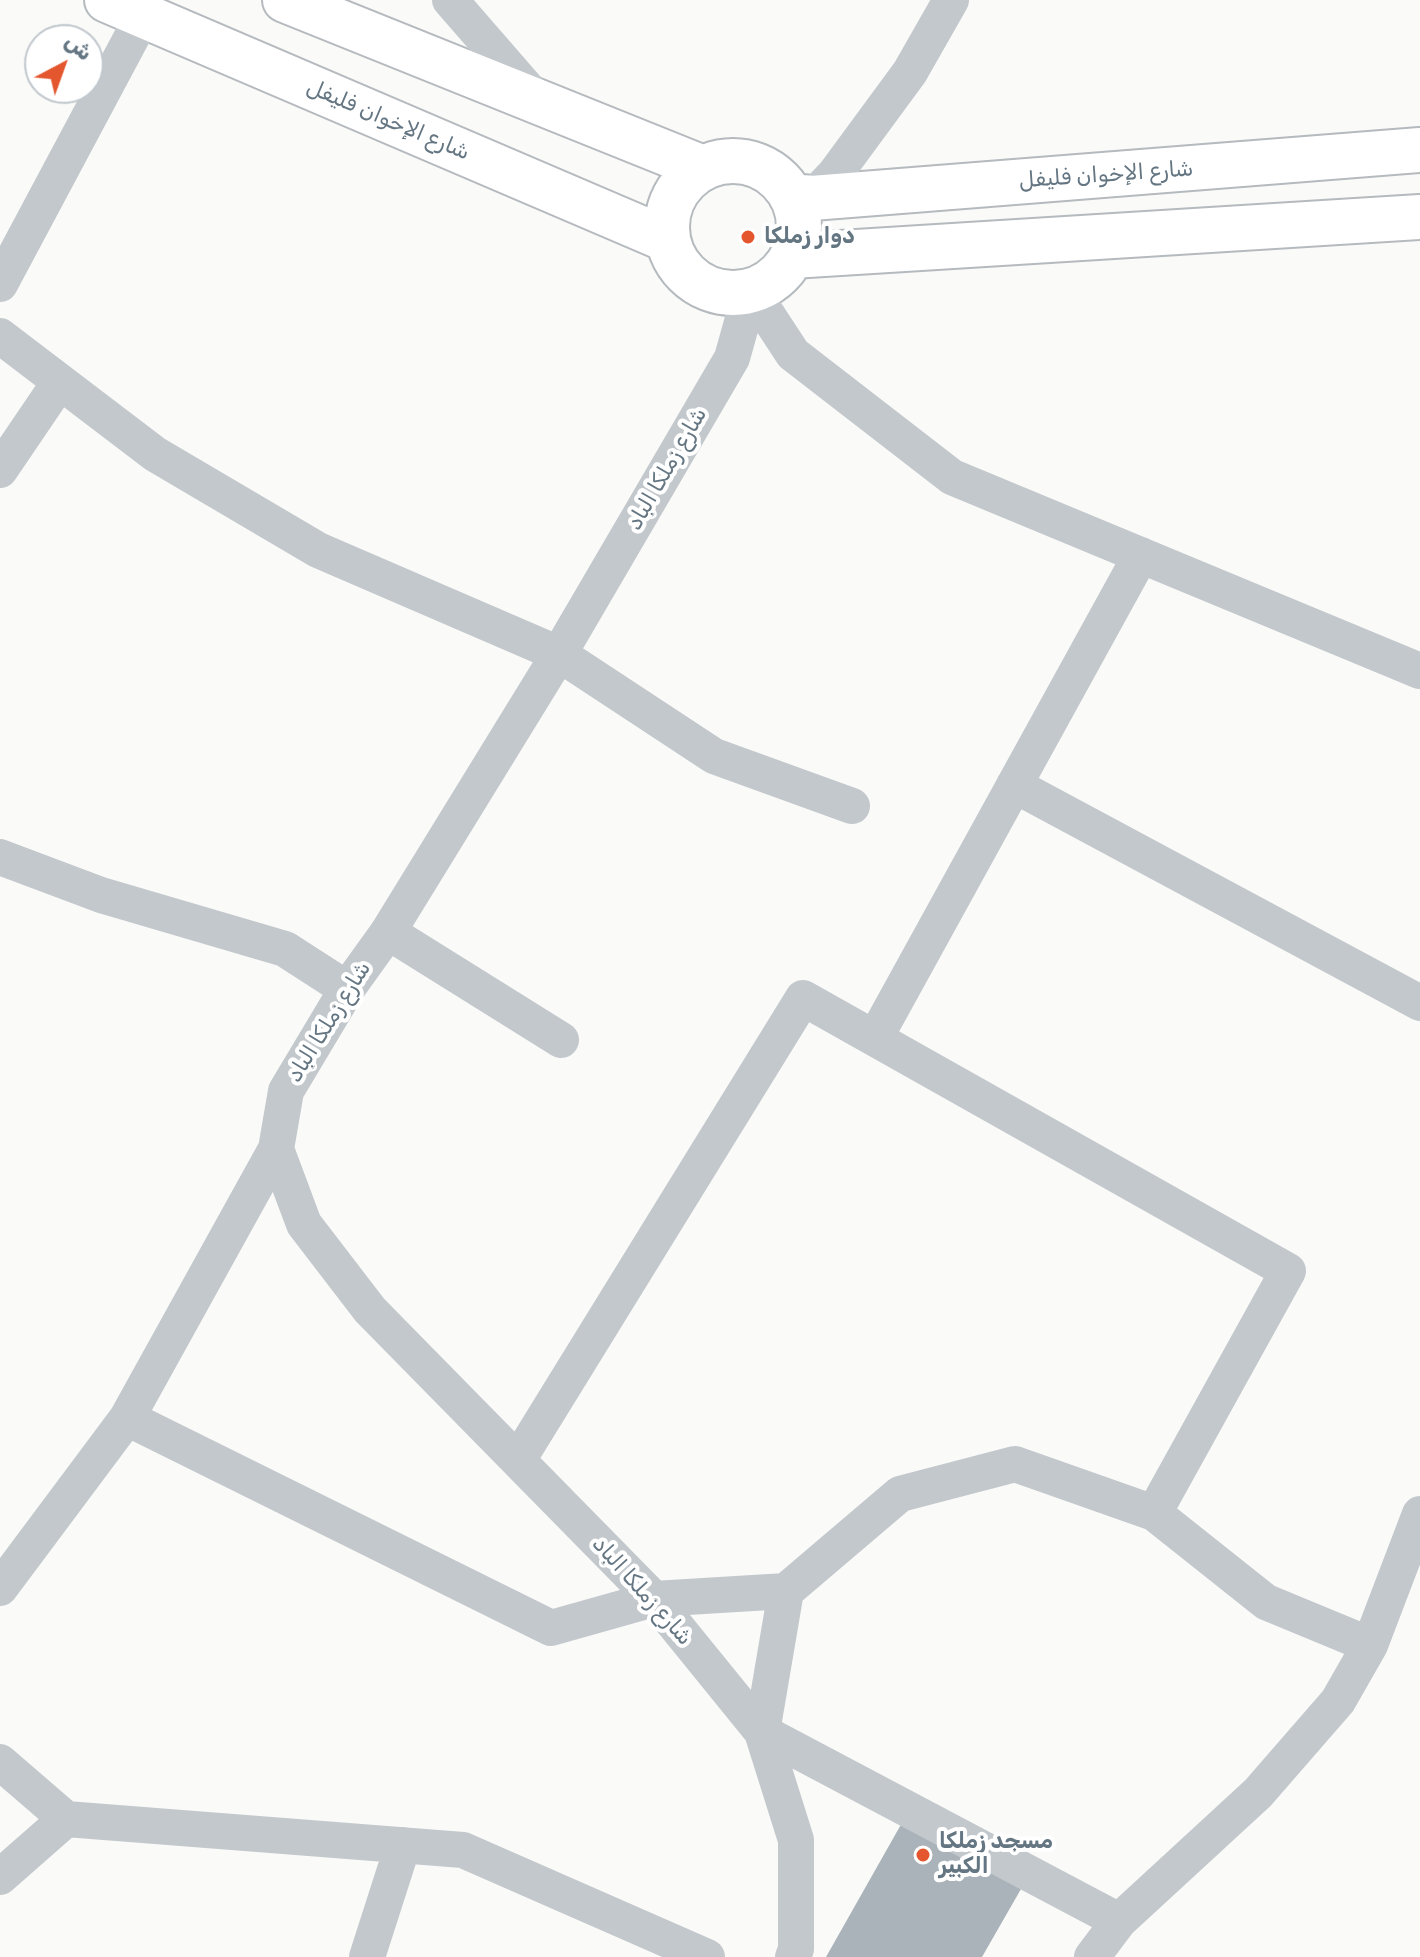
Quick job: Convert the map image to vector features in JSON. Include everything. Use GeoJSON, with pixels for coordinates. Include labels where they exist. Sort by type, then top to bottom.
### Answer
{"type":"FeatureCollection","features":[{"type":"Feature","properties":{"kind":"main road"},"geometry":{"type":"LineString","coordinates":[[285,0],[703,168]]}},
{"type":"Feature","properties":{"kind":"main road","name":"شارع الإخوان فليفل"},"geometry":{"type":"LineString","coordinates":[[125,8],[668,240]]}},
{"type":"Feature","properties":{"kind":"main road","name":"شارع الإخوان فليفل"},"geometry":{"type":"LineString","coordinates":[[802,197],[1420,150]]}},
{"type":"Feature","properties":{"kind":"main road"},"geometry":{"type":"LineString","coordinates":[[722,161],[743,161],[763,168],[802,197],[798,236],[792,256],[782,271],[768,283],[734,293],[716,290],[699,283],[685,272],[674,257],[668,240],[667,219],[673,198],[685,180],[703,168],[722,161]]}},
{"type":"Feature","properties":{"kind":"main road"},"geometry":{"type":"LineString","coordinates":[[792,256],[1420,217]]}},
{"type":"Feature","properties":{"kind":"street"},"geometry":{"type":"LineString","coordinates":[[450,0],[537,100]]}},
{"type":"Feature","properties":{"kind":"street"},"geometry":{"type":"LineString","coordinates":[[802,197],[835,174],[910,72],[951,0]]}},
{"type":"Feature","properties":{"kind":"street"},"geometry":{"type":"LineString","coordinates":[[0,284],[125,8]]}},
{"type":"Feature","properties":{"kind":"street"},"geometry":{"type":"LineString","coordinates":[[751,290],[793,354],[952,477],[1420,671]]}},
{"type":"Feature","properties":{"kind":"street","name":"شارع زملكا الباد"},"geometry":{"type":"LineString","coordinates":[[751,290],[732,358],[559,654],[286,1091],[276,1149],[304,1224],[361,1298],[654,1599],[762,1732],[796,1840],[796,1949],[793,1957]]}},
{"type":"Feature","properties":{"kind":"street"},"geometry":{"type":"LineString","coordinates":[[0,336],[155,454],[318,550],[559,654],[714,756],[852,806]]}},
{"type":"Feature","properties":{"kind":"street"},"geometry":{"type":"LineString","coordinates":[[0,470],[59,383]]}},
{"type":"Feature","properties":{"kind":"street"},"geometry":{"type":"LineString","coordinates":[[875,1038],[1141,555]]}},
{"type":"Feature","properties":{"kind":"street"},"geometry":{"type":"LineString","coordinates":[[1014,785],[1420,1003]]}},
{"type":"Feature","properties":{"kind":"street"},"geometry":{"type":"LineString","coordinates":[[0,857],[101,895],[285,949],[347,989]]}},
{"type":"Feature","properties":{"kind":"street"},"geometry":{"type":"LineString","coordinates":[[388,932],[561,1040]]}},
{"type":"Feature","properties":{"kind":"street"},"geometry":{"type":"LineString","coordinates":[[518,1460],[803,998],[1288,1271],[1154,1513]]}},
{"type":"Feature","properties":{"kind":"street"},"geometry":{"type":"LineString","coordinates":[[0,1588],[127,1418],[276,1149]]}},
{"type":"Feature","properties":{"kind":"street"},"geometry":{"type":"LineString","coordinates":[[127,1418],[551,1628],[654,1599],[786,1591],[900,1494],[1015,1464],[1154,1513],[1266,1602],[1370,1645]]}},
{"type":"Feature","properties":{"kind":"street"},"geometry":{"type":"LineString","coordinates":[[1092,1957],[1119,1921],[1258,1793],[1338,1701],[1370,1645],[1420,1514]]}},
{"type":"Feature","properties":{"kind":"street"},"geometry":{"type":"LineString","coordinates":[[786,1591],[762,1732],[1119,1921]]}},
{"type":"Feature","properties":{"kind":"street"},"geometry":{"type":"LineString","coordinates":[[0,1762],[66,1819],[463,1850],[707,1957]]}},
{"type":"Feature","properties":{"kind":"street"},"geometry":{"type":"LineString","coordinates":[[0,1877],[66,1819]]}},
{"type":"Feature","properties":{"kind":"street"},"geometry":{"type":"LineString","coordinates":[[367,1957],[403,1845]]}},
{"type":"Feature","properties":{"kind":"building","name":"مسجد زملكا الكبير"},"geometry":{"type":"Polygon","coordinates":[[[903,1821],[1021,1889],[982,1957],[826,1957],[903,1821]]]}},
{"type":"Feature","properties":{"kind":"place","name":"دوار زملكا"},"geometry":{"type":"Point","coordinates":[748,237]}},
{"type":"Feature","properties":{"kind":"place","name":"مسجد زملكا الكبير"},"geometry":{"type":"Point","coordinates":[923,1855]}}]}
